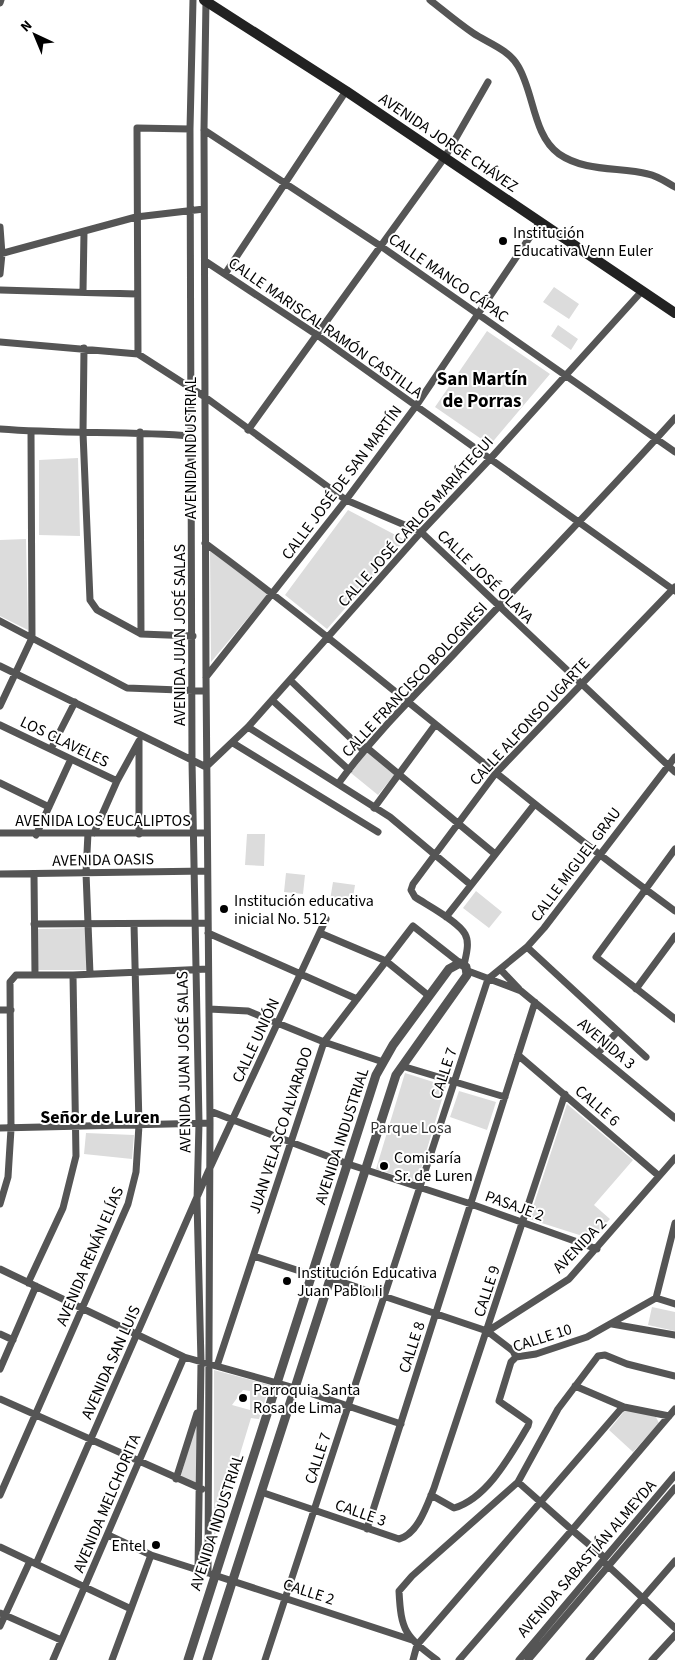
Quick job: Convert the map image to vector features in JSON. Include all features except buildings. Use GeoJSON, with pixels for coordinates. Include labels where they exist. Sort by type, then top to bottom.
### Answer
{"type":"FeatureCollection","features":[{"type":"Feature","properties":{"kind":"main road","name":"AVENIDA JORGE CHÁVEZ"},"geometry":{"type":"LineString","coordinates":[[205,0],[346,91],[675,313]]}},
{"type":"Feature","properties":{"kind":"street","name":"AVENIDA JUAN JOSÉ SALAS"},"geometry":{"type":"LineString","coordinates":[[193,0],[190,129],[192,761],[199,1123],[197,1201],[198,1284],[201,1362],[198,1570]]}},
{"type":"Feature","properties":{"kind":"street"},"geometry":{"type":"LineString","coordinates":[[204,130],[205,0]]}},
{"type":"Feature","properties":{"kind":"street"},"geometry":{"type":"LineString","coordinates":[[430,0],[467,29],[500,48],[514,60],[524,77],[542,130],[554,150],[560,155],[596,167],[647,174],[675,187]]}},
{"type":"Feature","properties":{"kind":"street"},"geometry":{"type":"LineString","coordinates":[[248,430],[445,158],[488,82]]}},
{"type":"Feature","properties":{"kind":"street"},"geometry":{"type":"LineString","coordinates":[[225,274],[346,91]]}},
{"type":"Feature","properties":{"kind":"street"},"geometry":{"type":"LineString","coordinates":[[0,342],[138,354],[137,128],[190,129]]}},
{"type":"Feature","properties":{"kind":"street","name":"CALLE MANCO CÁPAC"},"geometry":{"type":"LineString","coordinates":[[204,130],[286,182],[382,247],[675,452]]}},
{"type":"Feature","properties":{"kind":"street","name":"AVENIDA INDUSTRIAL"},"geometry":{"type":"LineString","coordinates":[[204,130],[206,767]]}},
{"type":"Feature","properties":{"kind":"street"},"geometry":{"type":"LineString","coordinates":[[1,254],[136,217],[191,209],[204,209]]}},
{"type":"Feature","properties":{"kind":"street","name":"CALLE JOSÉ DE SAN MARTÍN"},"geometry":{"type":"LineString","coordinates":[[206,677],[346,500],[416,406],[540,222]]}},
{"type":"Feature","properties":{"kind":"street"},"geometry":{"type":"LineString","coordinates":[[0,227],[0,274]]}},
{"type":"Feature","properties":{"kind":"street"},"geometry":{"type":"LineString","coordinates":[[83,292],[84,232]]}},
{"type":"Feature","properties":{"kind":"street","name":"CALLE MARISCAL RAMÓN CASTILLA"},"geometry":{"type":"LineString","coordinates":[[204,261],[317,335],[578,524],[674,589]]}},
{"type":"Feature","properties":{"kind":"street"},"geometry":{"type":"LineString","coordinates":[[0,290],[137,294]]}},
{"type":"Feature","properties":{"kind":"street","name":"CALLE JOSÉ CARLOS MARIÁTEGUI"},"geometry":{"type":"LineString","coordinates":[[206,767],[248,727],[420,532],[490,460],[642,291]]}},
{"type":"Feature","properties":{"kind":"street"},"geometry":{"type":"LineString","coordinates":[[84,348],[83,433],[90,600],[97,610],[141,634],[193,636]]}},
{"type":"Feature","properties":{"kind":"street","name":"CALLE JOSÉ OLAYA"},"geometry":{"type":"LineString","coordinates":[[138,354],[205,397],[346,500],[420,532],[498,608],[675,772]]}},
{"type":"Feature","properties":{"kind":"street","name":"CALLE FRANCISCO BOLOGNESI"},"geometry":{"type":"LineString","coordinates":[[338,784],[365,748],[407,701],[578,524],[675,418]]}},
{"type":"Feature","properties":{"kind":"street"},"geometry":{"type":"LineString","coordinates":[[0,430],[83,433],[140,432],[192,436]]}},
{"type":"Feature","properties":{"kind":"street"},"geometry":{"type":"LineString","coordinates":[[0,706],[32,638],[31,432]]}},
{"type":"Feature","properties":{"kind":"street"},"geometry":{"type":"LineString","coordinates":[[140,432],[141,634]]}},
{"type":"Feature","properties":{"kind":"street"},"geometry":{"type":"LineString","coordinates":[[205,544],[329,637],[534,805],[675,911]]}},
{"type":"Feature","properties":{"kind":"street","name":"CALLE ALFONSO UGARTE"},"geometry":{"type":"LineString","coordinates":[[446,918],[415,897],[411,890],[413,884],[495,774],[674,589]]}},
{"type":"Feature","properties":{"kind":"street"},"geometry":{"type":"LineString","coordinates":[[0,621],[127,688],[206,691]]}},
{"type":"Feature","properties":{"kind":"street"},"geometry":{"type":"LineString","coordinates":[[0,666],[75,702],[139,738],[206,767]]}},
{"type":"Feature","properties":{"kind":"street"},"geometry":{"type":"LineString","coordinates":[[290,680],[365,748],[495,854]]}},
{"type":"Feature","properties":{"kind":"street"},"geometry":{"type":"LineString","coordinates":[[272,700],[349,770]]}},
{"type":"Feature","properties":{"kind":"street"},"geometry":{"type":"LineString","coordinates":[[51,749],[75,702]]}},
{"type":"Feature","properties":{"kind":"street","name":"LOS CLAVELES"},"geometry":{"type":"LineString","coordinates":[[0,725],[117,781]]}},
{"type":"Feature","properties":{"kind":"street"},"geometry":{"type":"LineString","coordinates":[[374,808],[435,725]]}},
{"type":"Feature","properties":{"kind":"street"},"geometry":{"type":"LineString","coordinates":[[248,727],[390,817],[434,857],[471,885]]}},
{"type":"Feature","properties":{"kind":"street"},"geometry":{"type":"LineString","coordinates":[[90,974],[86,873],[91,833],[139,738]]}},
{"type":"Feature","properties":{"kind":"street"},"geometry":{"type":"LineString","coordinates":[[139,738],[139,834]]}},
{"type":"Feature","properties":{"kind":"street"},"geometry":{"type":"LineString","coordinates":[[233,743],[378,832]]}},
{"type":"Feature","properties":{"kind":"street","name":"CALLE MIGUEL GRAU"},"geometry":{"type":"LineString","coordinates":[[488,979],[527,947],[575,890],[675,756]]}},
{"type":"Feature","properties":{"kind":"street"},"geometry":{"type":"LineString","coordinates":[[36,835],[72,759]]}},
{"type":"Feature","properties":{"kind":"street","name":"AVENIDA JUAN JOSÉ SALAS"},"geometry":{"type":"LineString","coordinates":[[206,767],[210,1111],[208,1283],[213,1365],[209,1492],[211,1574]]}},
{"type":"Feature","properties":{"kind":"street"},"geometry":{"type":"LineString","coordinates":[[0,782],[49,807]]}},
{"type":"Feature","properties":{"kind":"street"},"geometry":{"type":"LineString","coordinates":[[464,966],[467,942],[465,934],[460,927],[446,918],[534,805]]}},
{"type":"Feature","properties":{"kind":"street","name":"AVENIDA LOS EUCALIPTOS"},"geometry":{"type":"LineString","coordinates":[[0,834],[207,833]]}},
{"type":"Feature","properties":{"kind":"street"},"geometry":{"type":"LineString","coordinates":[[675,849],[596,957],[675,1019]]}},
{"type":"Feature","properties":{"kind":"street","name":"AVENIDA OASIS"},"geometry":{"type":"LineString","coordinates":[[0,874],[207,871]]}},
{"type":"Feature","properties":{"kind":"street"},"geometry":{"type":"LineString","coordinates":[[34,874],[35,975]]}},
{"type":"Feature","properties":{"kind":"street","name":"CALLE UNIÓN"},"geometry":{"type":"LineString","coordinates":[[208,1172],[326,919]]}},
{"type":"Feature","properties":{"kind":"street"},"geometry":{"type":"LineString","coordinates":[[34,924],[208,923]]}},
{"type":"Feature","properties":{"kind":"street","name":"AVENIDA RENÁN ELÍAS"},"geometry":{"type":"LineString","coordinates":[[0,1495],[128,1204],[136,1172],[139,1125],[134,924]]}},
{"type":"Feature","properties":{"kind":"street","name":"JUAN VELASCO ALVARADO"},"geometry":{"type":"LineString","coordinates":[[213,1365],[254,1256],[324,1042],[413,926],[464,966]]}},
{"type":"Feature","properties":{"kind":"street"},"geometry":{"type":"LineString","coordinates":[[320,932],[386,961],[429,996]]}},
{"type":"Feature","properties":{"kind":"street"},"geometry":{"type":"LineString","coordinates":[[208,933],[357,999]]}},
{"type":"Feature","properties":{"kind":"street"},"geometry":{"type":"LineString","coordinates":[[636,989],[675,936]]}},
{"type":"Feature","properties":{"kind":"street"},"geometry":{"type":"LineString","coordinates":[[527,947],[617,1032],[646,1056]]}},
{"type":"Feature","properties":{"kind":"street","name":"AVENIDA INDUSTRIAL"},"geometry":{"type":"LineString","coordinates":[[188,1660],[211,1574],[277,1383],[376,1075],[383,1062],[449,968],[464,966],[468,976],[396,1074],[206,1660]]}},
{"type":"Feature","properties":{"kind":"street","name":"AVENIDA 3"},"geometry":{"type":"LineString","coordinates":[[464,966],[488,979],[521,991]]}},
{"type":"Feature","properties":{"kind":"street"},"geometry":{"type":"LineString","coordinates":[[0,1204],[8,1177],[11,1128],[10,982],[12,977],[16,975],[73,975],[208,969]]}},
{"type":"Feature","properties":{"kind":"street","name":"AVENIDA 3"},"geometry":{"type":"LineString","coordinates":[[501,970],[521,991],[675,1118]]}},
{"type":"Feature","properties":{"kind":"street"},"geometry":{"type":"LineString","coordinates":[[28,1282],[68,1195],[76,1156],[73,975]]}},
{"type":"Feature","properties":{"kind":"street","name":"CALLE 7"},"geometry":{"type":"LineString","coordinates":[[265,1660],[488,979]]}},
{"type":"Feature","properties":{"kind":"street","name":"CALLE 8"},"geometry":{"type":"LineString","coordinates":[[368,1529],[535,1002]]}},
{"type":"Feature","properties":{"kind":"street"},"geometry":{"type":"LineString","coordinates":[[209,1009],[248,1011],[324,1042],[383,1062]]}},
{"type":"Feature","properties":{"kind":"street"},"geometry":{"type":"LineString","coordinates":[[0,1010],[11,1010]]}},
{"type":"Feature","properties":{"kind":"street"},"geometry":{"type":"LineString","coordinates":[[598,1053],[617,1032]]}},
{"type":"Feature","properties":{"kind":"street","name":"CALLE 6"},"geometry":{"type":"LineString","coordinates":[[518,1055],[659,1176]]}},
{"type":"Feature","properties":{"kind":"street"},"geometry":{"type":"LineString","coordinates":[[402,1066],[505,1097]]}},
{"type":"Feature","properties":{"kind":"street","name":"CALLE 9"},"geometry":{"type":"LineString","coordinates":[[431,1495],[565,1094]]}},
{"type":"Feature","properties":{"kind":"street","name":"PASAJE 2"},"geometry":{"type":"LineString","coordinates":[[210,1111],[233,1118],[348,1164],[471,1204],[597,1249]]}},
{"type":"Feature","properties":{"kind":"street"},"geometry":{"type":"LineString","coordinates":[[0,1128],[76,1128],[210,1123]]}},
{"type":"Feature","properties":{"kind":"street","name":"AVENIDA 2"},"geometry":{"type":"LineString","coordinates":[[487,1331],[569,1279],[675,1158]]}},
{"type":"Feature","properties":{"kind":"street","name":"AVENIDA SAN LUIS"},"geometry":{"type":"LineString","coordinates":[[0,1626],[2,1614],[33,1562],[90,1439],[197,1201],[208,1172]]}},
{"type":"Feature","properties":{"kind":"street"},"geometry":{"type":"LineString","coordinates":[[675,1223],[656,1298],[675,1304]]}},
{"type":"Feature","properties":{"kind":"street"},"geometry":{"type":"LineString","coordinates":[[254,1256],[312,1275]]}},
{"type":"Feature","properties":{"kind":"street"},"geometry":{"type":"LineString","coordinates":[[0,1269],[184,1357],[295,1388],[348,1408],[401,1424]]}},
{"type":"Feature","properties":{"kind":"street"},"geometry":{"type":"LineString","coordinates":[[330,1278],[487,1331],[513,1350],[516,1357]]}},
{"type":"Feature","properties":{"kind":"street"},"geometry":{"type":"LineString","coordinates":[[198,1284],[208,1283]]}},
{"type":"Feature","properties":{"kind":"street"},"geometry":{"type":"LineString","coordinates":[[0,1370],[36,1286]]}},
{"type":"Feature","properties":{"kind":"street","name":"CALLE 10"},"geometry":{"type":"LineString","coordinates":[[431,1495],[454,1508],[463,1505],[495,1477],[528,1426],[528,1422],[524,1418],[499,1401],[511,1362],[516,1357],[536,1354],[586,1337],[656,1298]]}},
{"type":"Feature","properties":{"kind":"street"},"geometry":{"type":"LineString","coordinates":[[612,1324],[675,1336]]}},
{"type":"Feature","properties":{"kind":"street"},"geometry":{"type":"LineString","coordinates":[[0,1334],[13,1340]]}},
{"type":"Feature","properties":{"kind":"street"},"geometry":{"type":"LineString","coordinates":[[437,1660],[415,1642],[401,1622],[399,1591],[412,1576],[518,1482],[558,1409],[598,1356],[605,1356],[627,1364],[675,1376]]}},
{"type":"Feature","properties":{"kind":"street","name":"AVENIDA MELCHORITA"},"geometry":{"type":"LineString","coordinates":[[53,1660],[140,1463],[184,1357]]}},
{"type":"Feature","properties":{"kind":"street"},"geometry":{"type":"LineString","coordinates":[[576,1386],[624,1407],[669,1416]]}},
{"type":"Feature","properties":{"kind":"street"},"geometry":{"type":"LineString","coordinates":[[0,1399],[140,1463],[209,1492]]}},
{"type":"Feature","properties":{"kind":"street"},"geometry":{"type":"LineString","coordinates":[[176,1479],[200,1404]]}},
{"type":"Feature","properties":{"kind":"street"},"geometry":{"type":"LineString","coordinates":[[413,1660],[415,1642],[614,1415],[624,1407]]}},
{"type":"Feature","properties":{"kind":"street"},"geometry":{"type":"LineString","coordinates":[[460,1660],[675,1409]]}},
{"type":"Feature","properties":{"kind":"street","name":"AVENIDA SABASTIÁN ALMEYDA"},"geometry":{"type":"LineString","coordinates":[[528,1660],[675,1475]]}},
{"type":"Feature","properties":{"kind":"street"},"geometry":{"type":"LineString","coordinates":[[518,1482],[572,1530],[675,1628]]}},
{"type":"Feature","properties":{"kind":"street","name":"AVENIDA SABASTIÁN ALMEYDA"},"geometry":{"type":"LineString","coordinates":[[519,1660],[605,1561],[675,1488]]}},
{"type":"Feature","properties":{"kind":"street","name":"CALLE 3"},"geometry":{"type":"LineString","coordinates":[[261,1492],[399,1539],[405,1538],[415,1527],[431,1495]]}},
{"type":"Feature","properties":{"kind":"street","name":"CALLE 2"},"geometry":{"type":"LineString","coordinates":[[108,1535],[151,1555],[415,1642]]}},
{"type":"Feature","properties":{"kind":"street"},"geometry":{"type":"LineString","coordinates":[[0,1547],[131,1609]]}},
{"type":"Feature","properties":{"kind":"street"},"geometry":{"type":"LineString","coordinates":[[112,1660],[151,1555]]}},
{"type":"Feature","properties":{"kind":"street"},"geometry":{"type":"LineString","coordinates":[[589,1660],[675,1561]]}},
{"type":"Feature","properties":{"kind":"street"},"geometry":{"type":"LineString","coordinates":[[2,1614],[61,1640]]}},
{"type":"Feature","properties":{"kind":"street"},"geometry":{"type":"LineString","coordinates":[[652,1660],[675,1635]]}},
{"type":"Feature","properties":{"kind":"green space"},"geometry":{"type":"Polygon","coordinates":[[[554,287],[579,304],[569,319],[543,302],[554,287]]]}},
{"type":"Feature","properties":{"kind":"green space"},"geometry":{"type":"Polygon","coordinates":[[[558,325],[578,339],[571,350],[551,336],[558,325]]]}},
{"type":"Feature","properties":{"kind":"green space"},"geometry":{"type":"Polygon","coordinates":[[[487,331],[550,374],[490,445],[435,407],[487,331]]]}},
{"type":"Feature","properties":{"kind":"green space"},"geometry":{"type":"Polygon","coordinates":[[[78,458],[80,536],[39,535],[39,460],[78,458]]]}},
{"type":"Feature","properties":{"kind":"green space"},"geometry":{"type":"Polygon","coordinates":[[[348,510],[405,540],[327,629],[285,595],[348,510]]]}},
{"type":"Feature","properties":{"kind":"green space"},"geometry":{"type":"Polygon","coordinates":[[[26,539],[28,630],[0,616],[0,540],[26,539]]]}},
{"type":"Feature","properties":{"kind":"green space"},"geometry":{"type":"Polygon","coordinates":[[[210,550],[268,594],[211,662],[210,550]]]}},
{"type":"Feature","properties":{"kind":"green space"},"geometry":{"type":"Polygon","coordinates":[[[368,751],[395,774],[378,795],[351,773],[368,751]]]}},
{"type":"Feature","properties":{"kind":"green space"},"geometry":{"type":"Polygon","coordinates":[[[247,834],[265,834],[264,866],[245,865],[247,834]]]}},
{"type":"Feature","properties":{"kind":"green space"},"geometry":{"type":"Polygon","coordinates":[[[286,873],[305,875],[303,894],[284,892],[286,873]]]}},
{"type":"Feature","properties":{"kind":"green space"},"geometry":{"type":"Polygon","coordinates":[[[333,882],[355,885],[352,903],[330,900],[333,882]]]}},
{"type":"Feature","properties":{"kind":"green space"},"geometry":{"type":"Polygon","coordinates":[[[476,891],[502,912],[489,928],[463,908],[476,891]]]}},
{"type":"Feature","properties":{"kind":"green space"},"geometry":{"type":"Polygon","coordinates":[[[87,928],[87,970],[38,970],[38,929],[87,928]]]}},
{"type":"Feature","properties":{"kind":"green space","name":"Parque Losa"},"geometry":{"type":"Polygon","coordinates":[[[405,1073],[446,1086],[417,1182],[376,1169],[405,1073]]]}},
{"type":"Feature","properties":{"kind":"green space"},"geometry":{"type":"Polygon","coordinates":[[[459,1091],[496,1102],[487,1130],[450,1117],[459,1091]]]}},
{"type":"Feature","properties":{"kind":"green space"},"geometry":{"type":"Polygon","coordinates":[[[567,1104],[633,1160],[594,1205],[610,1219],[592,1239],[529,1219],[567,1104]]]}},
{"type":"Feature","properties":{"kind":"green space"},"geometry":{"type":"Polygon","coordinates":[[[86,1133],[134,1135],[132,1159],[84,1154],[86,1133]]]}},
{"type":"Feature","properties":{"kind":"green space"},"geometry":{"type":"Polygon","coordinates":[[[652,1307],[675,1312],[675,1331],[648,1325],[652,1307]]]}},
{"type":"Feature","properties":{"kind":"green space"},"geometry":{"type":"Polygon","coordinates":[[[214,1370],[270,1385],[259,1419],[251,1418],[214,1539],[214,1370]],[[243,1390],[232,1405],[250,1410],[250,1391],[243,1390]]]}},
{"type":"Feature","properties":{"kind":"green space"},"geometry":{"type":"Polygon","coordinates":[[[626,1409],[656,1417],[659,1423],[633,1452],[609,1430],[626,1409]]]}},
{"type":"Feature","properties":{"kind":"green space"},"geometry":{"type":"Polygon","coordinates":[[[198,1416],[197,1485],[180,1479],[198,1416]]]}},
{"type":"Feature","properties":{"kind":"place","name":"Institución Educativa Venn Euler"},"geometry":{"type":"Point","coordinates":[503,241]}},
{"type":"Feature","properties":{"kind":"place","name":"Institución educativa inicial No. 512"},"geometry":{"type":"Point","coordinates":[224,909]}},
{"type":"Feature","properties":{"kind":"place","name":"Comisaría Sr. de Luren"},"geometry":{"type":"Point","coordinates":[384,1166]}},
{"type":"Feature","properties":{"kind":"place","name":"Institución Educativa Juan Pablo Ii"},"geometry":{"type":"Point","coordinates":[287,1281]}},
{"type":"Feature","properties":{"kind":"place","name":"Parroquia Santa Rosa de Lima"},"geometry":{"type":"Point","coordinates":[243,1398]}},
{"type":"Feature","properties":{"kind":"place","name":"Entel"},"geometry":{"type":"Point","coordinates":[156,1545]}},
{"type":"Feature","properties":{"kind":"district","name":"San Martín de Porras"},"geometry":{"type":"Point","coordinates":[482,389]}},
{"type":"Feature","properties":{"kind":"district","name":"Señor de Luren"},"geometry":{"type":"Point","coordinates":[100,1117]}}]}
